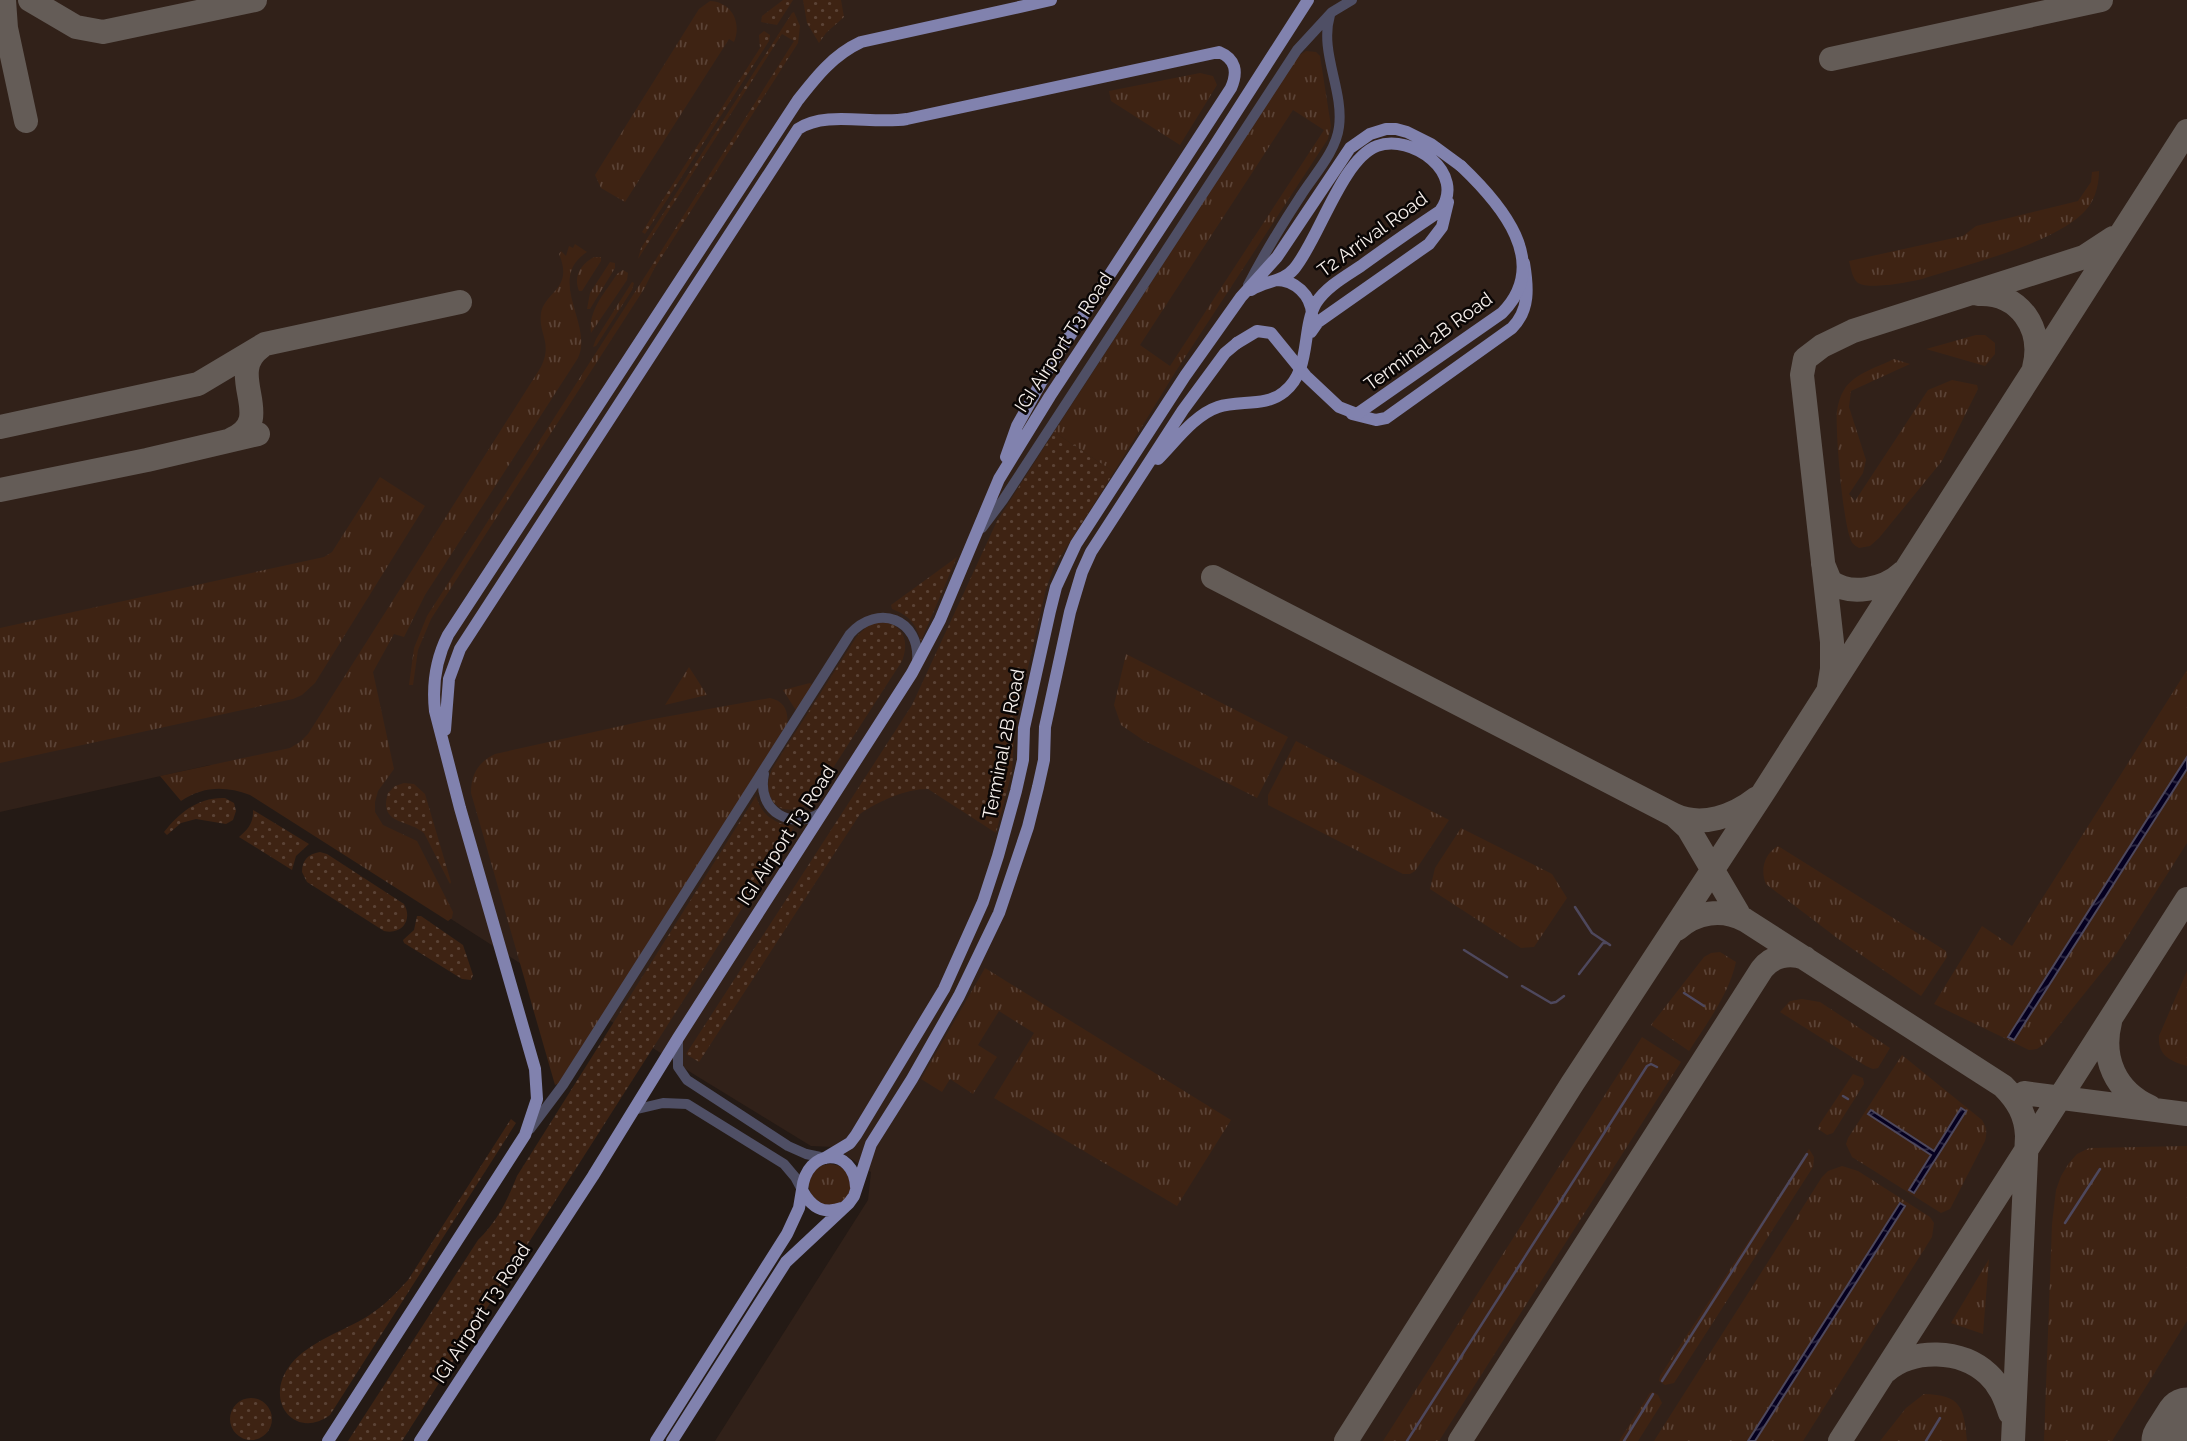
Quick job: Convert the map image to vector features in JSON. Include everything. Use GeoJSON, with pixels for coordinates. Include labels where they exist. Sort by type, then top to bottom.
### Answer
{"type":"FeatureCollection","features":[{"type":"Feature","properties":{"kind":"main road"},"geometry":{"type":"LineString","coordinates":[[328,1441],[525,1135],[537,1099],[535,1069],[460,808],[433,696],[439,658],[454,625],[798,100],[832,61],[852,46],[871,39],[1051,0]]}},
{"type":"Feature","properties":{"kind":"main road","name":"IGI Airport T3 Road"},"geometry":{"type":"LineString","coordinates":[[421,1441],[593,1176],[678,1038],[912,673],[940,620],[999,479],[1050,396],[1308,0]]}},
{"type":"Feature","properties":{"kind":"main road"},"geometry":{"type":"LineString","coordinates":[[446,751],[446,696],[460,649],[798,130],[806,124],[824,120],[877,122],[907,119],[1184,58],[1224,53],[1235,66],[1236,74],[1231,88],[1043,379],[1017,426],[999,479]]}},
{"type":"Feature","properties":{"kind":"main road","name":"Terminal 2B Road"},"geometry":{"type":"LineString","coordinates":[[825,1158],[850,1143],[856,1135],[944,989],[983,902],[999,856],[1016,792],[1023,760],[1024,728],[1050,611],[1064,567],[1076,544],[1241,297],[1276,257],[1350,148],[1363,138],[1386,129],[1407,132],[1431,144],[1461,166],[1496,204],[1517,240],[1524,263],[1521,285],[1516,296],[1502,313],[1362,412],[1352,414],[1339,407],[1306,376],[1271,333],[1257,331],[1225,353],[1183,410],[1091,552],[1075,591],[1045,726],[1044,760],[1038,788],[1025,838],[999,913],[959,996],[871,1144],[856,1187]]}},
{"type":"Feature","properties":{"kind":"main road","name":"T2 Arrival Road"},"geometry":{"type":"LineString","coordinates":[[1140,476],[1209,410],[1225,405],[1266,400],[1285,392],[1296,375],[1316,304],[1328,289],[1440,211],[1445,204],[1449,188],[1444,172],[1419,153],[1396,144],[1374,147],[1357,160],[1296,266],[1287,275],[1261,284],[1241,297]]}},
{"type":"Feature","properties":{"kind":"main road"},"geometry":{"type":"LineString","coordinates":[[1308,340],[1318,322],[1435,238],[1444,219],[1449,188]]}},
{"type":"Feature","properties":{"kind":"main road"},"geometry":{"type":"LineString","coordinates":[[1352,414],[1376,420],[1386,418],[1513,328],[1522,317],[1526,303],[1524,263]]}},
{"type":"Feature","properties":{"kind":"main road"},"geometry":{"type":"LineString","coordinates":[[1276,280],[1298,287],[1309,299],[1312,314]]}},
{"type":"Feature","properties":{"kind":"main road"},"geometry":{"type":"LineString","coordinates":[[1016,792],[1023,783],[1038,788]]}},
{"type":"Feature","properties":{"kind":"main road"},"geometry":{"type":"LineString","coordinates":[[656,1441],[787,1234],[799,1208],[805,1172],[810,1165],[825,1158],[834,1158],[848,1166],[853,1172],[856,1187],[849,1203],[786,1262],[672,1441]]}},
{"type":"Feature","properties":{"kind":"main road"},"geometry":{"type":"LineString","coordinates":[[802,1190],[811,1205],[818,1209],[834,1211],[842,1208]]}},
{"type":"Feature","properties":{"kind":"street"},"geometry":{"type":"LineString","coordinates":[[978,534],[1003,500],[1297,50],[1332,12],[1352,0]]}},
{"type":"Feature","properties":{"kind":"street"},"geometry":{"type":"LineString","coordinates":[[1241,297],[1267,248],[1337,139],[1340,112],[1328,50],[1327,29],[1332,12]]}},
{"type":"Feature","properties":{"kind":"street"},"geometry":{"type":"LineString","coordinates":[[1297,50],[1315,42],[1321,43],[1328,50]]}},
{"type":"Feature","properties":{"kind":"street"},"geometry":{"type":"LineString","coordinates":[[525,1135],[564,1085],[858,626],[879,617],[901,623],[909,630],[918,651],[917,663],[912,673]]}},
{"type":"Feature","properties":{"kind":"street"},"geometry":{"type":"LineString","coordinates":[[768,765],[763,777],[766,801],[774,811],[785,818],[797,821],[810,819],[830,804]]}},
{"type":"Feature","properties":{"kind":"street"},"geometry":{"type":"LineString","coordinates":[[678,1038],[678,1067],[687,1080],[788,1146],[825,1158]]}},
{"type":"Feature","properties":{"kind":"street"},"geometry":{"type":"LineString","coordinates":[[633,1110],[663,1103],[687,1104],[784,1164],[802,1190]]}},
{"type":"Feature","properties":{"kind":"shaded area"},"geometry":{"type":"Polygon","coordinates":[[[0,0],[2187,0],[2187,1441],[715,1441],[868,1200],[871,1172],[833,1147],[811,1146],[695,1075],[210,765],[0,812],[0,0]]]}},
{"type":"Feature","properties":{"kind":"green space"},"geometry":{"type":"Polygon","coordinates":[[[783,0],[793,0],[777,25],[761,22],[762,16],[783,0]]]}},
{"type":"Feature","properties":{"kind":"green space"},"geometry":{"type":"Polygon","coordinates":[[[803,0],[841,0],[844,17],[819,43],[807,23],[803,0]]]}},
{"type":"Feature","properties":{"kind":"green space"},"geometry":{"type":"Polygon","coordinates":[[[710,1],[724,5],[733,15],[737,28],[734,42],[729,39],[625,202],[601,188],[595,175],[699,9],[710,1]]]}},
{"type":"Feature","properties":{"kind":"green space"},"geometry":{"type":"Polygon","coordinates":[[[794,12],[800,26],[798,43],[654,269],[651,267],[794,41],[782,34],[638,259],[641,248],[794,12]]]}},
{"type":"Feature","properties":{"kind":"green space"},"geometry":{"type":"Polygon","coordinates":[[[764,31],[770,35],[769,41],[645,234],[642,232],[760,48],[759,35],[764,31]]]}},
{"type":"Feature","properties":{"kind":"green space"},"geometry":{"type":"Polygon","coordinates":[[[1306,51],[1316,52],[1320,56],[1331,126],[1328,139],[1176,371],[1114,472],[1054,432],[1298,56],[1306,51]],[[1293,110],[1140,345],[1170,366],[1324,130],[1293,110]]]}},
{"type":"Feature","properties":{"kind":"green space"},"geometry":{"type":"Polygon","coordinates":[[[1200,73],[1213,76],[1217,85],[1180,145],[1111,101],[1109,91],[1200,73]]]}},
{"type":"Feature","properties":{"kind":"green space"},"geometry":{"type":"Polygon","coordinates":[[[2099,171],[2095,195],[2086,211],[2066,226],[2027,245],[1908,282],[1864,285],[1858,283],[1853,276],[1849,261],[1963,236],[1976,226],[2078,201],[2091,182],[2092,172],[2099,171]]]}},
{"type":"Feature","properties":{"kind":"green space"},"geometry":{"type":"Polygon","coordinates":[[[575,244],[587,252],[575,263],[570,275],[570,289],[580,331],[578,358],[425,595],[404,637],[394,634],[373,672],[394,769],[378,791],[375,812],[383,825],[417,841],[453,912],[448,921],[250,795],[215,789],[198,792],[181,801],[160,776],[290,748],[308,734],[541,367],[546,351],[541,313],[561,282],[563,266],[559,254],[561,251],[566,256],[569,246],[573,248],[575,244]]]}},
{"type":"Feature","properties":{"kind":"green space"},"geometry":{"type":"Polygon","coordinates":[[[594,257],[601,257],[601,261],[582,291],[579,291],[579,271],[594,257]]]}},
{"type":"Feature","properties":{"kind":"green space"},"geometry":{"type":"Polygon","coordinates":[[[610,262],[615,263],[615,268],[590,309],[587,309],[590,293],[610,262]]]}},
{"type":"Feature","properties":{"kind":"green space"},"geometry":{"type":"Polygon","coordinates":[[[651,267],[654,269],[644,289],[431,619],[418,650],[413,685],[409,685],[414,648],[427,616],[651,267]]]}},
{"type":"Feature","properties":{"kind":"green space"},"geometry":{"type":"Polygon","coordinates":[[[623,270],[628,273],[627,280],[591,333],[592,317],[598,302],[617,274],[623,270]]]}},
{"type":"Feature","properties":{"kind":"green space"},"geometry":{"type":"Polygon","coordinates":[[[632,282],[632,290],[593,347],[596,339],[632,282]]]}},
{"type":"Feature","properties":{"kind":"green space"},"geometry":{"type":"Polygon","coordinates":[[[1985,335],[1995,343],[1995,354],[1985,366],[1926,349],[1985,335]]]}},
{"type":"Feature","properties":{"kind":"green space"},"geometry":{"type":"Polygon","coordinates":[[[1894,359],[1910,364],[1851,391],[1849,407],[1866,460],[1863,473],[1849,494],[1855,501],[1928,390],[1952,380],[1977,385],[1978,389],[1942,461],[1879,538],[1870,546],[1859,548],[1852,541],[1845,516],[1838,456],[1837,408],[1848,384],[1894,359]]]}},
{"type":"Feature","properties":{"kind":"green space"},"geometry":{"type":"Polygon","coordinates":[[[1054,432],[1114,472],[1054,567],[1046,589],[1015,725],[1012,772],[996,833],[928,789],[892,797],[860,814],[699,1062],[686,1054],[912,705],[997,521],[1054,432]]]}},
{"type":"Feature","properties":{"kind":"green space"},"geometry":{"type":"Polygon","coordinates":[[[380,477],[425,506],[315,683],[302,695],[0,763],[0,628],[324,557],[332,552],[380,477]]]}},
{"type":"Feature","properties":{"kind":"green space"},"geometry":{"type":"Polygon","coordinates":[[[957,557],[921,641],[911,621],[892,609],[891,605],[957,557]]]}},
{"type":"Feature","properties":{"kind":"green space"},"geometry":{"type":"Polygon","coordinates":[[[885,621],[904,636],[902,661],[811,802],[800,808],[782,809],[771,798],[769,790],[772,769],[857,636],[872,622],[885,621]]]}},
{"type":"Feature","properties":{"kind":"green space"},"geometry":{"type":"Polygon","coordinates":[[[1126,654],[1288,737],[1257,798],[1143,740],[1121,725],[1114,705],[1126,654]]]}},
{"type":"Feature","properties":{"kind":"green space"},"geometry":{"type":"Polygon","coordinates":[[[689,667],[707,695],[665,705],[689,667]]]}},
{"type":"Feature","properties":{"kind":"green space"},"geometry":{"type":"Polygon","coordinates":[[[2187,670],[2187,757],[2008,1037],[2014,1040],[2187,769],[2187,843],[2117,953],[2044,1044],[2037,1049],[2029,1050],[1934,1004],[1982,926],[2012,946],[2187,670]]]}},
{"type":"Feature","properties":{"kind":"green space"},"geometry":{"type":"Polygon","coordinates":[[[810,683],[814,686],[797,712],[783,690],[810,683]]]}},
{"type":"Feature","properties":{"kind":"green space"},"geometry":{"type":"Polygon","coordinates":[[[770,698],[784,707],[787,725],[560,1083],[555,1085],[471,793],[472,780],[477,770],[495,754],[648,720],[770,698]]]}},
{"type":"Feature","properties":{"kind":"green space"},"geometry":{"type":"Polygon","coordinates":[[[1296,741],[1449,820],[1415,871],[1403,874],[1268,805],[1268,795],[1296,741]]]}},
{"type":"Feature","properties":{"kind":"green space"},"geometry":{"type":"Polygon","coordinates":[[[414,784],[425,794],[450,884],[424,833],[396,820],[387,811],[388,793],[395,786],[414,784]]]}},
{"type":"Feature","properties":{"kind":"green space"},"geometry":{"type":"Polygon","coordinates":[[[756,796],[765,814],[794,827],[402,1441],[348,1441],[478,1240],[496,1218],[517,1176],[756,796]]]}},
{"type":"Feature","properties":{"kind":"green space"},"geometry":{"type":"Polygon","coordinates":[[[225,798],[234,803],[236,811],[233,820],[226,824],[196,819],[181,823],[167,835],[164,832],[176,819],[198,803],[225,798]]]}},
{"type":"Feature","properties":{"kind":"green space"},"geometry":{"type":"Polygon","coordinates":[[[253,810],[309,844],[296,856],[292,870],[239,837],[251,822],[253,810]]]}},
{"type":"Feature","properties":{"kind":"green space"},"geometry":{"type":"Polygon","coordinates":[[[1461,828],[1552,874],[1567,898],[1534,947],[1521,948],[1430,889],[1435,868],[1461,828]]]}},
{"type":"Feature","properties":{"kind":"green space"},"geometry":{"type":"Polygon","coordinates":[[[1778,846],[1946,951],[1947,957],[1921,996],[1841,941],[1766,884],[1764,863],[1769,853],[1778,846]]]}},
{"type":"Feature","properties":{"kind":"green space"},"geometry":{"type":"Polygon","coordinates":[[[320,852],[404,904],[407,916],[404,925],[396,931],[384,931],[307,882],[302,872],[303,864],[309,856],[320,852]]]}},
{"type":"Feature","properties":{"kind":"green space"},"geometry":{"type":"Polygon","coordinates":[[[417,916],[421,916],[463,945],[473,975],[471,980],[462,979],[404,943],[403,940],[414,930],[417,916]]]}},
{"type":"Feature","properties":{"kind":"green space"},"geometry":{"type":"Polygon","coordinates":[[[1720,952],[1736,962],[1733,974],[1717,1008],[1689,1051],[1651,1025],[1704,957],[1720,952]]]}},
{"type":"Feature","properties":{"kind":"green space"},"geometry":{"type":"Polygon","coordinates":[[[985,968],[1231,1120],[1177,1206],[994,1098],[1034,1033],[999,1011],[978,1045],[997,1057],[973,1094],[950,1079],[942,1092],[921,1079],[985,968]]]}},
{"type":"Feature","properties":{"kind":"green space"},"geometry":{"type":"Polygon","coordinates":[[[2187,971],[2187,1066],[2166,1057],[2159,1043],[2159,1036],[2187,971]]]}},
{"type":"Feature","properties":{"kind":"green space"},"geometry":{"type":"Polygon","coordinates":[[[1802,999],[1820,1002],[1890,1048],[1878,1068],[1866,1066],[1780,1012],[1790,1001],[1802,999]]]}},
{"type":"Feature","properties":{"kind":"green space"},"geometry":{"type":"Polygon","coordinates":[[[1642,1037],[1681,1062],[1439,1441],[1383,1441],[1642,1037]]]}},
{"type":"Feature","properties":{"kind":"green space"},"geometry":{"type":"Polygon","coordinates":[[[1902,1055],[1982,1120],[1986,1133],[1985,1141],[1950,1209],[1941,1213],[1852,1157],[1846,1144],[1902,1055]],[[1961,1108],[1934,1151],[1870,1111],[1931,1155],[1909,1190],[1913,1193],[1966,1112],[1961,1108]]]}},
{"type":"Feature","properties":{"kind":"green space"},"geometry":{"type":"Polygon","coordinates":[[[1853,1074],[1863,1078],[1864,1084],[1833,1133],[1827,1135],[1818,1129],[1819,1125],[1853,1074]]]}},
{"type":"Feature","properties":{"kind":"green space"},"geometry":{"type":"Polygon","coordinates":[[[511,1119],[516,1123],[330,1415],[317,1422],[295,1420],[286,1413],[281,1403],[280,1391],[283,1378],[291,1364],[317,1343],[374,1312],[408,1280],[511,1119]]]}},
{"type":"Feature","properties":{"kind":"green space"},"geometry":{"type":"Polygon","coordinates":[[[2187,1146],[2187,1321],[2112,1441],[2044,1441],[2052,1224],[2056,1190],[2061,1176],[2077,1154],[2089,1148],[2187,1146]]]}},
{"type":"Feature","properties":{"kind":"green space"},"geometry":{"type":"Polygon","coordinates":[[[1809,1149],[1814,1157],[1813,1167],[1674,1383],[1665,1385],[1659,1381],[1660,1376],[1809,1149]]]}},
{"type":"Feature","properties":{"kind":"green space"},"geometry":{"type":"Polygon","coordinates":[[[830,1164],[845,1170],[851,1185],[845,1200],[830,1206],[815,1200],[809,1185],[815,1170],[830,1164]]]}},
{"type":"Feature","properties":{"kind":"green space"},"geometry":{"type":"Polygon","coordinates":[[[1842,1166],[1858,1171],[1930,1217],[1934,1223],[1932,1237],[1803,1441],[1654,1441],[1822,1177],[1828,1171],[1842,1166]]]}},
{"type":"Feature","properties":{"kind":"green space"},"geometry":{"type":"Polygon","coordinates":[[[1989,1259],[1983,1334],[1951,1323],[1989,1259]]]}},
{"type":"Feature","properties":{"kind":"green space"},"geometry":{"type":"Polygon","coordinates":[[[1653,1392],[1662,1403],[1638,1441],[1619,1441],[1650,1393],[1653,1392]]]}},
{"type":"Feature","properties":{"kind":"green space"},"geometry":{"type":"Polygon","coordinates":[[[1924,1394],[1946,1397],[1958,1405],[1964,1419],[1967,1441],[1880,1441],[1906,1408],[1924,1394]]]}},
{"type":"Feature","properties":{"kind":"green space"},"geometry":{"type":"Polygon","coordinates":[[[251,1398],[266,1404],[272,1419],[266,1434],[251,1440],[236,1434],[230,1419],[236,1404],[251,1398]]]}},
{"type":"Feature","properties":{"kind":"water"},"geometry":{"type":"Polygon","coordinates":[[[2187,757],[2187,769],[2014,1040],[2008,1037],[2187,757]]]}},
{"type":"Feature","properties":{"kind":"water"},"geometry":{"type":"Polygon","coordinates":[[[1961,1108],[1966,1111],[1914,1193],[1909,1190],[1931,1155],[1868,1114],[1871,1110],[1934,1151],[1961,1108]]]}},
{"type":"Feature","properties":{"kind":"water"},"geometry":{"type":"Polygon","coordinates":[[[1900,1203],[1905,1206],[1755,1441],[1748,1441],[1900,1203]]]}},
{"type":"Feature","properties":{"kind":"waterway"},"geometry":{"type":"LineString","coordinates":[[1575,907],[1592,933],[1610,945]]}},
{"type":"Feature","properties":{"kind":"waterway"},"geometry":{"type":"LineString","coordinates":[[1579,974],[1603,943],[1606,943]]}},
{"type":"Feature","properties":{"kind":"waterway"},"geometry":{"type":"LineString","coordinates":[[1464,950],[1507,977]]}},
{"type":"Feature","properties":{"kind":"waterway"},"geometry":{"type":"LineString","coordinates":[[1522,986],[1551,1003],[1564,996]]}},
{"type":"Feature","properties":{"kind":"waterway"},"geometry":{"type":"LineString","coordinates":[[1684,993],[1704,1006]]}},
{"type":"Feature","properties":{"kind":"waterway"},"geometry":{"type":"LineString","coordinates":[[1407,1441],[1647,1066],[1651,1064],[1657,1067]]}},
{"type":"Feature","properties":{"kind":"waterway"},"geometry":{"type":"LineString","coordinates":[[1843,1096],[1848,1099]]}},
{"type":"Feature","properties":{"kind":"waterway"},"geometry":{"type":"LineString","coordinates":[[1662,1381],[1807,1154]]}},
{"type":"Feature","properties":{"kind":"waterway"},"geometry":{"type":"LineString","coordinates":[[2065,1223],[2100,1169]]}},
{"type":"Feature","properties":{"kind":"waterway"},"geometry":{"type":"LineString","coordinates":[[1624,1441],[1653,1394]]}},
{"type":"Feature","properties":{"kind":"waterway"},"geometry":{"type":"LineString","coordinates":[[1926,1441],[1940,1418]]}},
{"type":"Feature","properties":{"kind":"taxiway"},"geometry":{"type":"LineString","coordinates":[[4,0],[6,28],[26,121]]}},
{"type":"Feature","properties":{"kind":"taxiway"},"geometry":{"type":"LineString","coordinates":[[30,0],[76,27],[103,32],[255,0]]}},
{"type":"Feature","properties":{"kind":"taxiway"},"geometry":{"type":"LineString","coordinates":[[1831,59],[2101,0]]}},
{"type":"Feature","properties":{"kind":"taxiway"},"geometry":{"type":"LineString","coordinates":[[1346,1441],[1572,1084],[1763,793],[2187,131]]}},
{"type":"Feature","properties":{"kind":"taxiway"},"geometry":{"type":"LineString","coordinates":[[1829,687],[1832,642],[1802,375],[1805,359],[1822,346],[1853,331],[2084,257],[2113,238]]}},
{"type":"Feature","properties":{"kind":"taxiway"},"geometry":{"type":"LineString","coordinates":[[1978,294],[2006,299],[2017,306],[2025,316],[2032,327],[2035,340],[2034,368]]}},
{"type":"Feature","properties":{"kind":"taxiway"},"geometry":{"type":"LineString","coordinates":[[0,427],[198,384],[265,344],[460,302]]}},
{"type":"Feature","properties":{"kind":"taxiway"},"geometry":{"type":"LineString","coordinates":[[232,439],[245,430],[251,420],[247,370],[251,358],[261,347]]}},
{"type":"Feature","properties":{"kind":"taxiway"},"geometry":{"type":"LineString","coordinates":[[0,490],[258,434]]}},
{"type":"Feature","properties":{"kind":"taxiway"},"geometry":{"type":"LineString","coordinates":[[1823,564],[1830,581],[1847,589],[1877,587],[1902,573]]}},
{"type":"Feature","properties":{"kind":"taxiway"},"geometry":{"type":"LineString","coordinates":[[1213,577],[1674,815],[1688,828],[1738,913]]}},
{"type":"Feature","properties":{"kind":"taxiway"},"geometry":{"type":"LineString","coordinates":[[1674,815],[1696,820],[1717,818],[1728,815],[1757,798]]}},
{"type":"Feature","properties":{"kind":"taxiway"},"geometry":{"type":"LineString","coordinates":[[1840,1441],[2187,899]]}},
{"type":"Feature","properties":{"kind":"taxiway"},"geometry":{"type":"LineString","coordinates":[[1677,929],[1692,919],[1710,914],[1727,914],[1745,920],[2003,1086],[2017,1103],[2025,1121],[2027,1136],[2013,1441]]}},
{"type":"Feature","properties":{"kind":"taxiway"},"geometry":{"type":"LineString","coordinates":[[1460,1441],[1762,969],[1781,956],[1805,958]]}},
{"type":"Feature","properties":{"kind":"taxiway"},"geometry":{"type":"LineString","coordinates":[[2110,1022],[2108,1048],[2114,1072],[2128,1092],[2150,1107]]}},
{"type":"Feature","properties":{"kind":"taxiway"},"geometry":{"type":"LineString","coordinates":[[2024,1093],[2187,1114]]}},
{"type":"Feature","properties":{"kind":"taxiway"},"geometry":{"type":"LineString","coordinates":[[1886,1371],[1910,1358],[1923,1355],[1937,1354],[1964,1360],[1992,1378],[2002,1392],[2010,1413]]}},
{"type":"Feature","properties":{"kind":"runway"},"geometry":{"type":"LineString","coordinates":[[2173,1441],[2187,1419]]}}]}
